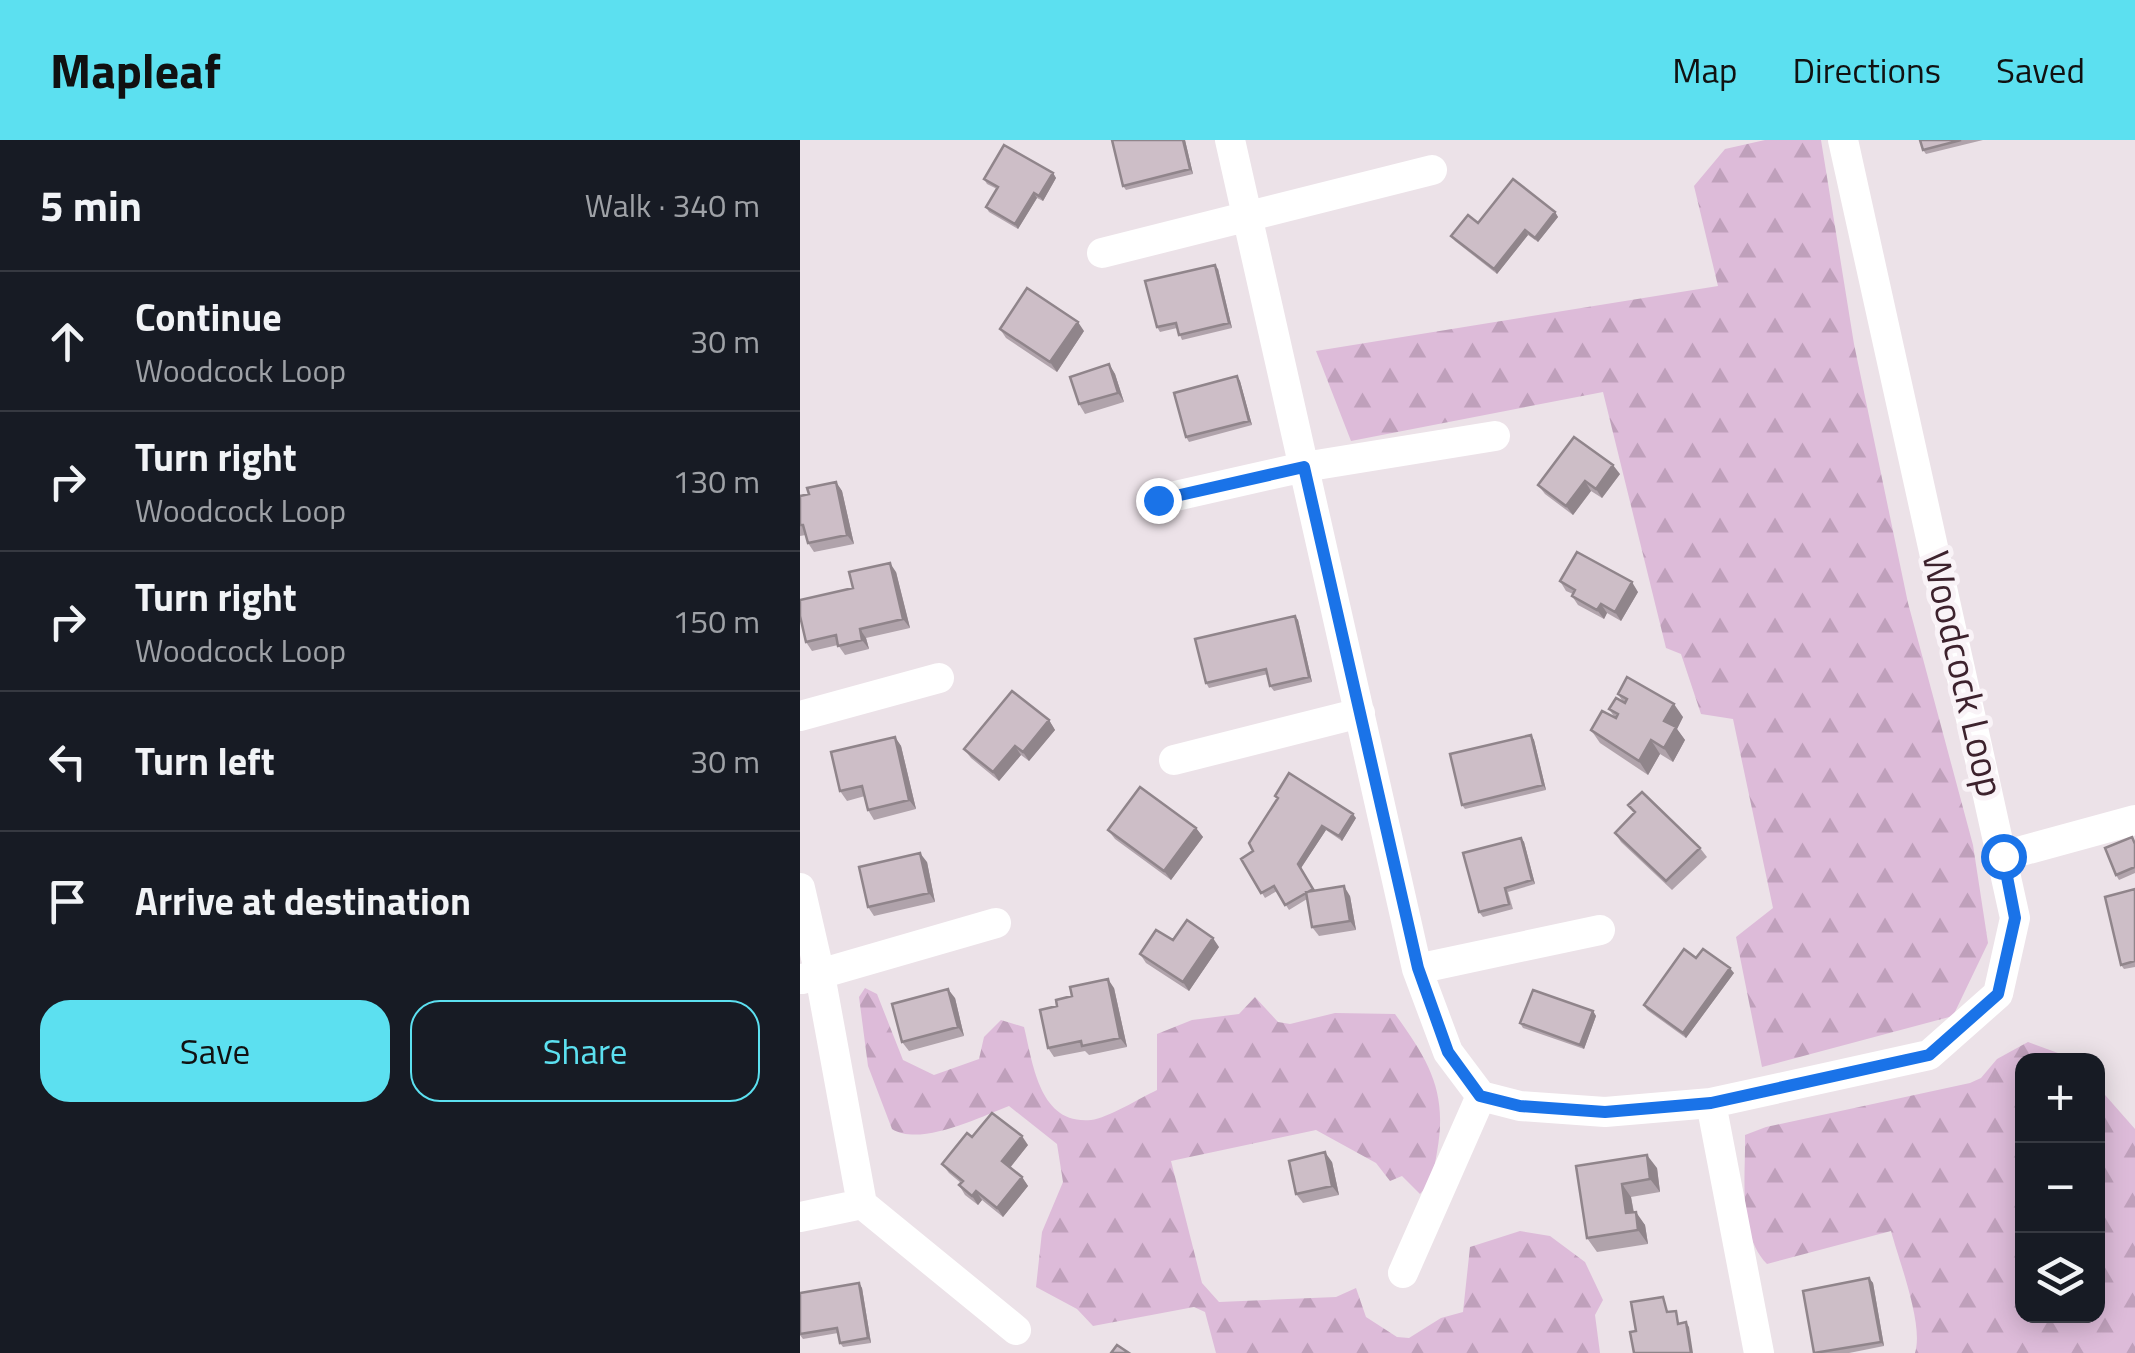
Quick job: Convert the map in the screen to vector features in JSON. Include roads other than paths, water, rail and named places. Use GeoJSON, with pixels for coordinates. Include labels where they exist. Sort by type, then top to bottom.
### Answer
{"type":"FeatureCollection","features":[{"type":"Feature","properties":{"kind":"street"},"geometry":{"type":"LineString","coordinates":[[1230,140],[1418,968],[1448,1052],[1480,1096],[1403,1273]]}},
{"type":"Feature","properties":{"kind":"street","name":"Woodcock Loop"},"geometry":{"type":"LineString","coordinates":[[1480,1096],[1520,1106],[1605,1112],[1711,1103],[1929,1055],[1998,994],[2015,918],[1843,140]]}},
{"type":"Feature","properties":{"kind":"street"},"geometry":{"type":"LineString","coordinates":[[1102,253],[1432,170]]}},
{"type":"Feature","properties":{"kind":"street"},"geometry":{"type":"LineString","coordinates":[[1158,500],[1304,467],[1495,436]]}},
{"type":"Feature","properties":{"kind":"street"},"geometry":{"type":"LineString","coordinates":[[800,716],[939,678]]}},
{"type":"Feature","properties":{"kind":"street"},"geometry":{"type":"LineString","coordinates":[[1174,760],[1360,713]]}},
{"type":"Feature","properties":{"kind":"street"},"geometry":{"type":"LineString","coordinates":[[2003,856],[2135,820]]}},
{"type":"Feature","properties":{"kind":"street"},"geometry":{"type":"LineString","coordinates":[[800,888],[810,977],[862,1204],[1016,1330]]}},
{"type":"Feature","properties":{"kind":"street"},"geometry":{"type":"LineString","coordinates":[[810,977],[996,923]]}},
{"type":"Feature","properties":{"kind":"street"},"geometry":{"type":"LineString","coordinates":[[1418,968],[1600,930]]}},
{"type":"Feature","properties":{"kind":"street"},"geometry":{"type":"LineString","coordinates":[[1711,1103],[1760,1353]]}},
{"type":"Feature","properties":{"kind":"street"},"geometry":{"type":"LineString","coordinates":[[800,1218],[862,1204]]}}]}
